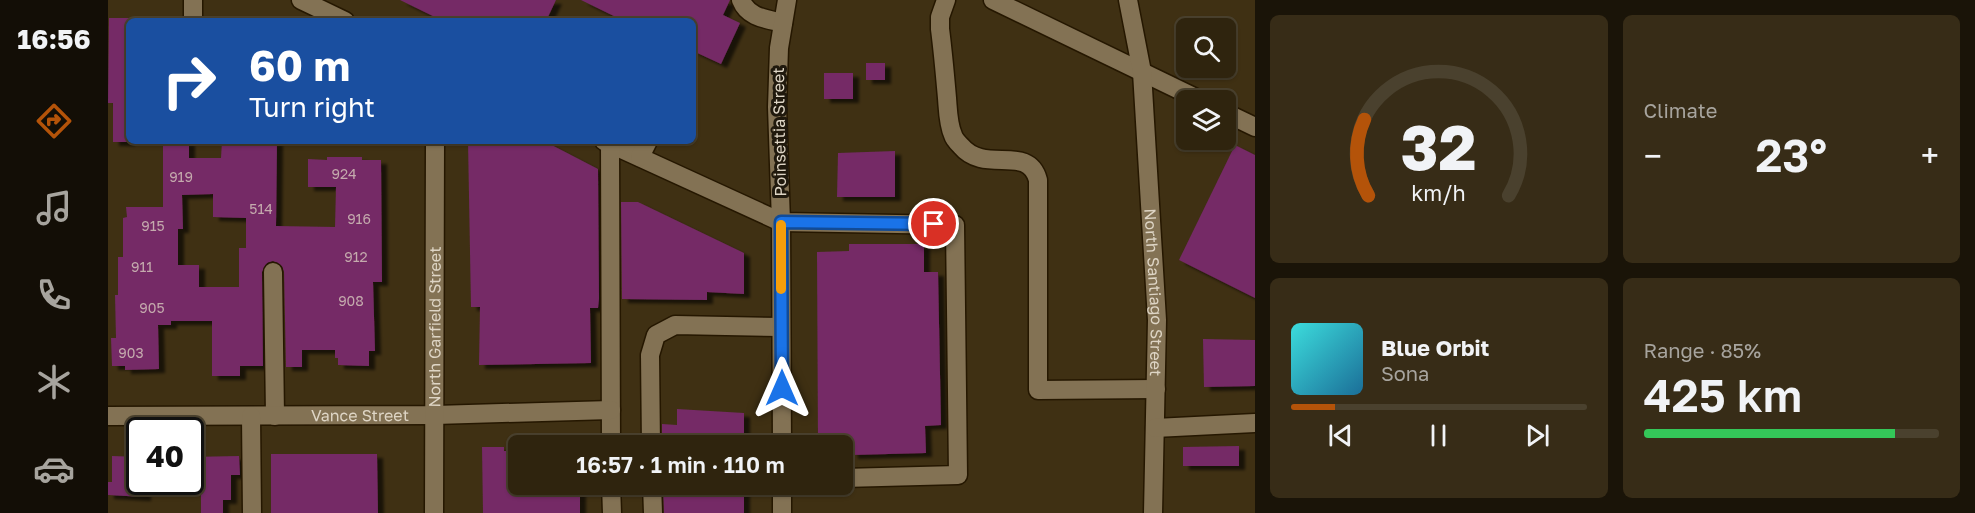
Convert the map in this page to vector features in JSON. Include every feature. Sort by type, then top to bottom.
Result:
[{"type":"street","points":[[193,0],[193,18]]},
{"type":"street","points":[[301,0],[339,18]]},
{"type":"street","points":[[741,0],[752,14],[783,23]]},
{"type":"street","name":"Poinsettia Street","points":[[782,435],[781,222],[777,107],[779,48],[787,0]]},
{"type":"street","points":[[946,0],[940,17],[940,29],[949,119],[953,136],[968,154],[982,160],[1016,160],[1027,163],[1035,169],[1039,189],[1038,390],[1156,389]]},
{"type":"street","points":[[993,0],[1179,90]]},
{"type":"street","name":"North Santiago Street","points":[[1128,0],[1142,72],[1157,320],[1153,513]]},
{"type":"street","points":[[1236,118],[1255,127]]},
{"type":"street","name":"North Garfield Street","points":[[434,513],[435,144]]},
{"type":"street","points":[[607,144],[611,435]]},
{"type":"street","points":[[618,144],[644,149],[781,222],[955,225],[958,475],[853,478]]},
{"type":"street","points":[[273,272],[275,416]]},
{"type":"street","points":[[651,435],[650,355],[656,335],[675,325],[781,327]]},
{"type":"street","name":"Vance Street","points":[[108,416],[435,415],[611,410]]},
{"type":"street","points":[[251,417],[252,513]]},
{"type":"street","points":[[1155,428],[1255,423]]},
{"type":"street","points":[[611,495],[612,513]]},
{"type":"street","points":[[652,495],[652,513]]},
{"type":"street","points":[[782,495],[782,513]]},
{"type":"building","points":[[400,0],[556,0],[547,18],[437,18]]},
{"type":"building","points":[[581,0],[730,0],[723,15],[740,23],[721,64],[696,52],[696,18],[618,18]]},
{"type":"building","points":[[109,18],[126,18],[126,142],[113,142],[113,103],[108,103]]},
{"type":"building","points":[[866,63],[885,63],[885,80],[866,80]]},
{"type":"building","points":[[824,73],[853,73],[853,99],[824,99]]},
{"type":"building","points":[[163,144],[189,144],[189,158],[221,158],[222,144],[277,144],[276,226],[335,227],[336,187],[308,187],[308,159],[362,157],[362,160],[381,160],[382,282],[373,282],[375,351],[369,351],[369,366],[338,365],[335,350],[302,350],[302,367],[286,367],[284,272],[282,266],[273,261],[267,263],[262,272],[263,366],[240,366],[240,376],[212,376],[212,321],[171,321],[171,325],[158,325],[159,369],[125,370],[125,366],[112,366],[111,338],[116,338],[115,295],[118,295],[118,257],[123,257],[123,218],[127,217],[126,207],[163,207]],"holes":[[[213,194],[213,217],[246,218],[246,248],[239,248],[239,287],[199,287],[199,265],[178,265],[178,229],[183,229],[182,195]]]},
{"type":"building","points":[[468,144],[550,144],[598,169],[599,299],[598,308],[590,308],[591,363],[479,365],[480,307],[471,307]]},
{"type":"building","points":[[1236,146],[1255,155],[1255,298],[1179,260],[1233,150],[1236,150]]},
{"type":"building","points":[[895,151],[895,197],[837,197],[838,153]]},
{"type":"building","points":[[621,202],[638,202],[744,253],[744,294],[707,292],[707,300],[622,299]]},
{"type":"building","points":[[849,244],[924,244],[924,272],[938,272],[941,425],[925,426],[926,453],[853,455],[853,435],[818,435],[817,252],[849,251]]},
{"type":"building","points":[[1203,339],[1255,340],[1255,386],[1204,387]]},
{"type":"building","points":[[677,409],[744,413],[744,435],[662,435],[662,424],[677,425]]},
{"type":"building","points":[[1239,446],[1239,466],[1183,466],[1183,447]]},
{"type":"building","points":[[482,447],[504,447],[504,451],[508,451],[508,495],[580,495],[580,513],[483,513]]},
{"type":"building","points":[[271,454],[377,454],[378,513],[271,513]]},
{"type":"building","points":[[112,456],[126,456],[126,495],[145,495],[145,497],[108,495],[108,482],[112,482]]},
{"type":"building","points":[[239,456],[240,475],[231,475],[231,500],[223,500],[223,513],[201,513],[201,495],[204,495],[204,457]]},
{"type":"building","points":[[663,495],[744,495],[744,513],[664,513]]},
{"type":"slow traffic","points":[[781,225],[781,289]]},
{"type":"route","points":[[782,388],[781,222],[934,224]]}]
